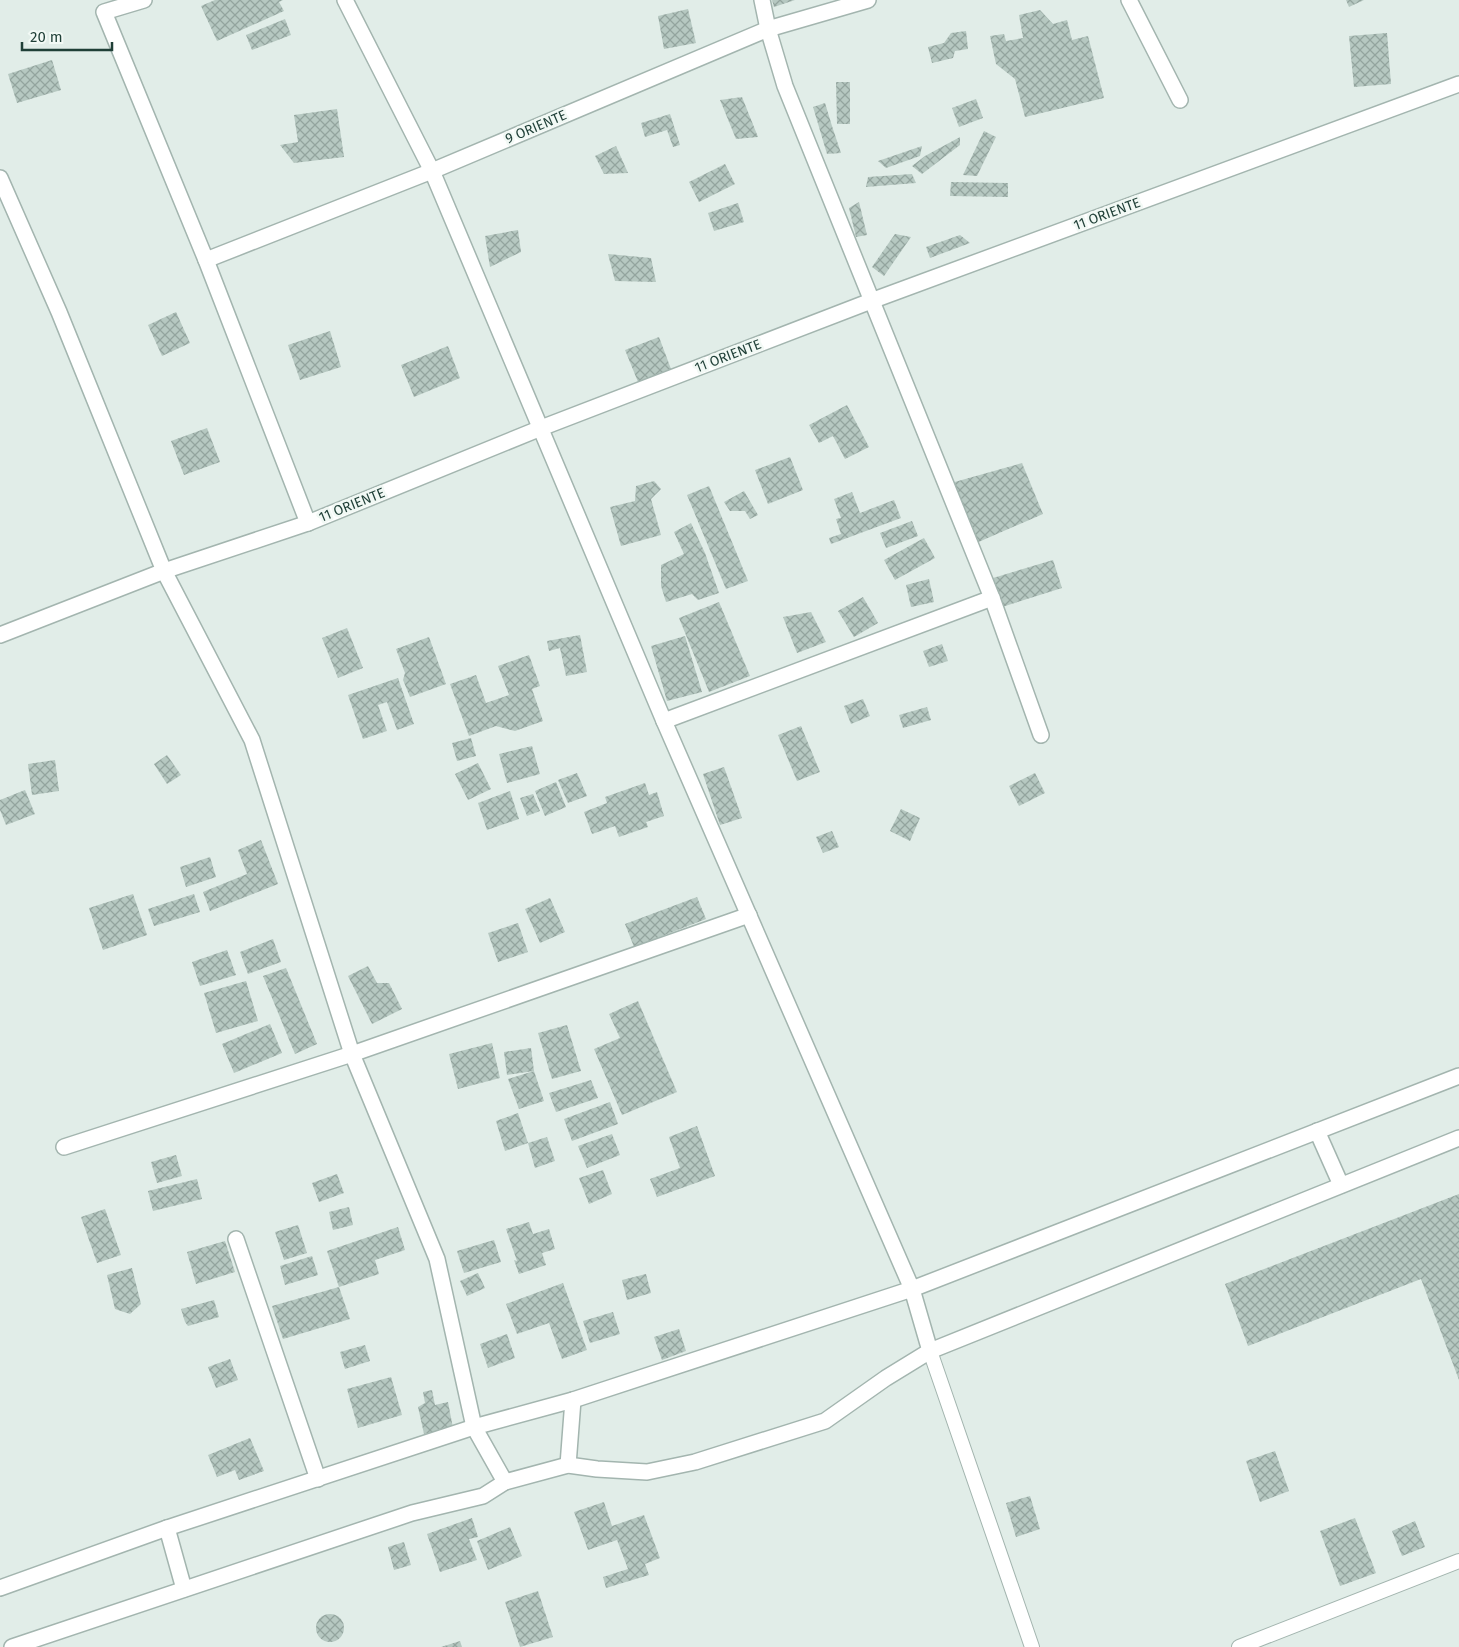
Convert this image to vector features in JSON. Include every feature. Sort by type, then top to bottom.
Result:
[{"type":"street","points":[[144,0],[104,12],[206,260],[308,523]]},
{"type":"street","points":[[345,0],[432,171],[664,721],[912,1289],[930,1351]]},
{"type":"street","points":[[762,0],[784,86],[992,598],[1041,735]]},
{"type":"street","name":"9 ORIENTE","points":[[206,260],[432,171],[768,29],[868,0]]},
{"type":"street","points":[[1129,0],[1180,100]]},
{"type":"street","name":"11 ORIENTE","points":[[0,635],[164,571],[308,523],[541,428],[871,301],[1459,84]]},
{"type":"street","points":[[0,178],[59,312],[164,571],[252,740],[352,1054],[437,1259],[474,1427],[506,1482]]},
{"type":"street","points":[[664,721],[992,598]]},
{"type":"street","points":[[64,1147],[352,1054],[749,915]]},
{"type":"street","points":[[0,1588],[167,1528],[474,1427],[573,1400],[912,1289],[1459,1076]]},
{"type":"street","points":[[1317,1131],[1341,1185]]},
{"type":"street","points":[[12,1647],[412,1513],[483,1496],[506,1482],[568,1465],[647,1472],[695,1462],[825,1421],[886,1378],[930,1351],[1459,1138]]},
{"type":"street","points":[[236,1239],[318,1479]]},
{"type":"street","points":[[568,1465],[573,1400]]},
{"type":"street","points":[[167,1528],[184,1589]]},
{"type":"lane","points":[[930,1351],[1032,1647]]},
{"type":"lane","points":[[1239,1647],[1459,1561]]},
{"type":"building","points":[[215,0],[283,0],[279,2],[284,11],[217,41],[201,6]]},
{"type":"building","points":[[772,0],[795,0],[774,7]]},
{"type":"building","points":[[1346,0],[1364,0],[1349,7]]},
{"type":"building","points":[[688,9],[696,43],[664,49],[658,16]]},
{"type":"building","points":[[1040,10],[1053,24],[1067,20],[1072,40],[1088,36],[1104,98],[1025,117],[1015,79],[996,64],[990,36],[1004,34],[1006,41],[1023,38],[1019,15]]},
{"type":"building","points":[[285,19],[291,35],[252,50],[246,35]]},
{"type":"building","points":[[966,31],[968,49],[955,51],[953,58],[932,63],[928,47],[944,43],[951,33]]},
{"type":"building","points":[[1387,33],[1391,84],[1354,87],[1349,36]]},
{"type":"building","points":[[52,60],[61,90],[17,103],[8,74]]},
{"type":"building","points":[[836,82],[850,82],[850,124],[837,124]]},
{"type":"building","points":[[742,97],[758,137],[736,139],[720,100]]},
{"type":"building","points":[[976,99],[983,118],[959,127],[952,108]]},
{"type":"building","points":[[825,103],[841,153],[827,154],[813,107]]},
{"type":"building","points":[[337,109],[344,157],[294,163],[280,145],[298,142],[294,115]]},
{"type":"building","points":[[670,114],[680,145],[673,147],[667,130],[645,137],[641,123]]},
{"type":"building","points":[[984,131],[996,137],[977,176],[963,175]]},
{"type":"building","points":[[960,137],[960,145],[922,174],[912,166],[925,156]]},
{"type":"building","points":[[616,146],[628,173],[604,174],[595,156]]},
{"type":"building","points":[[922,146],[920,156],[886,168],[878,161]]},
{"type":"building","points":[[725,164],[735,184],[699,202],[689,182]]},
{"type":"building","points":[[912,174],[916,183],[866,187],[868,177]]},
{"type":"building","points":[[951,182],[1008,183],[1008,197],[950,196]]},
{"type":"building","points":[[859,202],[867,235],[856,237],[849,208]]},
{"type":"building","points":[[738,203],[744,222],[714,231],[708,213]]},
{"type":"building","points":[[518,230],[521,252],[490,267],[485,236]]},
{"type":"building","points":[[895,234],[911,237],[884,276],[872,267]]},
{"type":"building","points":[[960,235],[970,243],[930,258],[926,247]]},
{"type":"building","points":[[608,254],[651,258],[656,282],[615,281]]},
{"type":"building","points":[[176,312],[190,343],[162,356],[148,325]]},
{"type":"building","points":[[330,331],[341,367],[300,380],[288,345]]},
{"type":"building","points":[[659,337],[671,369],[638,382],[625,350]]},
{"type":"building","points":[[448,346],[460,378],[414,397],[401,365]]},
{"type":"building","points":[[847,405],[869,447],[845,459],[833,436],[819,443],[809,425]]},
{"type":"building","points":[[207,428],[220,462],[184,475],[171,441]]},
{"type":"building","points":[[790,457],[803,490],[768,504],[755,470]]},
{"type":"building","points":[[1022,463],[1043,514],[974,544],[951,483]]},
{"type":"building","points":[[654,481],[661,489],[651,499],[661,535],[621,546],[610,507],[635,501],[636,486]]},
{"type":"building","points":[[709,486],[748,581],[726,589],[687,495]]},
{"type":"building","points":[[744,491],[758,515],[750,519],[745,511],[730,511],[724,502]]},
{"type":"building","points":[[852,492],[860,513],[894,500],[901,518],[831,544],[829,538],[841,534],[836,519],[841,518],[834,499]]},
{"type":"building","points":[[912,521],[918,536],[886,548],[880,533]]},
{"type":"building","points":[[691,523],[705,553],[719,593],[698,600],[692,594],[666,602],[661,586],[661,565],[684,554],[674,532]]},
{"type":"building","points":[[924,538],[935,558],[895,580],[884,560]]},
{"type":"building","points":[[1053,560],[1062,588],[1002,607],[993,578]]},
{"type":"building","points":[[929,579],[934,602],[911,607],[906,585]]},
{"type":"building","points":[[863,597],[878,623],[854,637],[838,611]]},
{"type":"building","points":[[719,602],[750,676],[709,692],[679,618]]},
{"type":"building","points":[[811,612],[826,642],[797,653],[783,617]]},
{"type":"building","points":[[347,628],[363,668],[338,678],[322,638]]},
{"type":"building","points":[[580,635],[587,672],[566,676],[560,648],[549,651],[547,641]]},
{"type":"building","points":[[685,636],[702,692],[667,701],[651,646]]},
{"type":"building","points":[[429,637],[446,684],[410,697],[403,680],[405,673],[396,649]]},
{"type":"building","points":[[942,644],[948,661],[929,667],[923,651]]},
{"type":"building","points":[[529,655],[540,686],[532,689],[543,721],[515,731],[496,726],[469,736],[450,684],[476,675],[486,703],[509,695],[498,666]]},
{"type":"building","points":[[398,678],[414,724],[397,730],[387,702],[378,705],[387,731],[363,739],[348,695]]},
{"type":"building","points":[[863,699],[870,716],[851,724],[844,706]]},
{"type":"building","points":[[927,707],[931,720],[903,728],[899,715]]},
{"type":"building","points":[[801,726],[820,772],[797,781],[778,735]]},
{"type":"building","points":[[471,738],[476,756],[457,761],[452,743]]},
{"type":"building","points":[[532,746],[540,774],[507,783],[499,754]]},
{"type":"building","points":[[167,755],[181,775],[167,784],[154,764]]},
{"type":"building","points":[[55,760],[59,791],[32,795],[28,764]]},
{"type":"building","points":[[478,763],[491,789],[468,800],[455,774]]},
{"type":"building","points":[[724,767],[742,818],[720,825],[703,774]]},
{"type":"building","points":[[577,773],[587,796],[568,803],[558,780]]},
{"type":"building","points":[[1035,773],[1045,793],[1019,806],[1009,786]]},
{"type":"building","points":[[556,782],[566,807],[545,816],[535,791]]},
{"type":"building","points":[[645,783],[649,795],[657,792],[664,816],[646,822],[648,827],[619,837],[615,826],[592,834],[584,812],[607,803],[605,797]]},
{"type":"building","points":[[25,790],[35,814],[6,825],[0,810],[0,800]]},
{"type":"building","points":[[510,791],[519,819],[487,830],[478,803]]},
{"type":"building","points":[[533,794],[540,811],[527,816],[520,798]]},
{"type":"building","points":[[901,809],[920,818],[910,841],[890,831]]},
{"type":"building","points":[[832,831],[839,847],[823,853],[816,837]]},
{"type":"building","points":[[261,840],[278,884],[210,911],[203,892],[247,874],[238,850]]},
{"type":"building","points":[[210,857],[216,877],[186,887],[180,867]]},
{"type":"building","points":[[133,894],[147,935],[103,950],[89,908]]},
{"type":"building","points":[[194,894],[200,912],[154,926],[148,909]]},
{"type":"building","points":[[697,897],[706,919],[634,947],[625,924]]},
{"type":"building","points":[[550,898],[565,932],[540,943],[525,909]]},
{"type":"building","points":[[518,923],[528,952],[498,962],[488,933]]},
{"type":"building","points":[[273,939],[281,962],[248,974],[240,952]]},
{"type":"building","points":[[227,950],[236,975],[200,986],[192,962]]},
{"type":"building","points":[[368,966],[377,983],[389,983],[402,1009],[372,1024],[348,976]]},
{"type":"building","points":[[286,968],[317,1044],[295,1054],[263,976]]},
{"type":"building","points":[[246,981],[258,1021],[216,1033],[204,993]]},
{"type":"building","points":[[638,1001],[677,1092],[622,1115],[594,1049],[620,1038],[609,1014]]},
{"type":"building","points":[[270,1024],[282,1053],[234,1073],[222,1044]]},
{"type":"building","points":[[567,1025],[581,1071],[552,1079],[538,1033]]},
{"type":"building","points":[[492,1043],[500,1078],[458,1089],[449,1054]]},
{"type":"building","points":[[531,1048],[534,1071],[507,1075],[504,1052]]},
{"type":"building","points":[[534,1071],[544,1101],[519,1109],[508,1079]]},
{"type":"building","points":[[591,1080],[598,1098],[556,1112],[549,1093]]},
{"type":"building","points":[[610,1102],[618,1124],[572,1141],[564,1119]]},
{"type":"building","points":[[518,1113],[528,1143],[505,1151],[496,1121]]},
{"type":"building","points":[[697,1126],[715,1176],[657,1197],[650,1179],[680,1168],[669,1137]]},
{"type":"building","points":[[612,1134],[620,1155],[587,1168],[578,1146]]},
{"type":"building","points":[[547,1137],[555,1161],[535,1168],[528,1143]]},
{"type":"building","points":[[176,1155],[182,1176],[157,1183],[151,1162]]},
{"type":"building","points":[[603,1170],[612,1194],[589,1204],[579,1178]]},
{"type":"building","points":[[337,1174],[344,1193],[319,1202],[312,1183]]},
{"type":"building","points":[[197,1179],[202,1199],[153,1211],[148,1191]]},
{"type":"building","points":[[1459,1194],[1459,1380],[1421,1279],[1248,1346],[1225,1284]]},
{"type":"building","points":[[349,1207],[353,1225],[333,1230],[329,1212]]},
{"type":"building","points":[[105,1209],[121,1255],[97,1263],[81,1217]]},
{"type":"building","points":[[529,1222],[533,1234],[549,1229],[555,1249],[542,1253],[546,1265],[519,1274],[514,1260],[517,1261],[506,1229]]},
{"type":"building","points":[[298,1225],[307,1253],[284,1260],[275,1232]]},
{"type":"building","points":[[398,1227],[405,1250],[375,1260],[379,1274],[339,1287],[327,1251]]},
{"type":"building","points":[[494,1240],[501,1262],[464,1273],[457,1251]]},
{"type":"building","points":[[225,1241],[235,1272],[196,1284],[187,1252]]},
{"type":"building","points":[[312,1256],[318,1275],[285,1285],[280,1266]]},
{"type":"building","points":[[132,1268],[141,1304],[130,1314],[115,1309],[107,1275]]},
{"type":"building","points":[[478,1273],[485,1288],[467,1296],[460,1281]]},
{"type":"building","points":[[646,1274],[651,1293],[627,1300],[622,1280]]},
{"type":"building","points":[[563,1283],[587,1350],[562,1359],[549,1323],[517,1334],[506,1304]]},
{"type":"building","points":[[339,1287],[350,1319],[283,1339],[272,1306]]},
{"type":"building","points":[[214,1300],[219,1317],[188,1326],[181,1309]]},
{"type":"building","points":[[613,1312],[620,1334],[590,1343],[583,1321]]},
{"type":"building","points":[[679,1329],[686,1351],[662,1360],[654,1337]]},
{"type":"building","points":[[507,1334],[515,1358],[488,1368],[480,1344]]},
{"type":"building","points":[[365,1345],[370,1361],[345,1369],[340,1352]]},
{"type":"building","points":[[230,1359],[238,1380],[216,1388],[208,1367]]},
{"type":"building","points":[[391,1377],[402,1415],[358,1428],[347,1389]]},
{"type":"building","points":[[432,1390],[435,1405],[448,1402],[453,1428],[424,1434],[418,1407],[425,1403],[423,1392]]},
{"type":"building","points":[[250,1438],[264,1471],[239,1480],[235,1470],[217,1477],[208,1455]]},
{"type":"building","points":[[1275,1451],[1289,1491],[1260,1502],[1246,1461]]},
{"type":"building","points":[[1030,1496],[1040,1529],[1016,1537],[1006,1503]]},
{"type":"building","points":[[604,1502],[612,1526],[644,1515],[660,1558],[645,1564],[649,1575],[606,1588],[603,1577],[628,1569],[617,1540],[588,1550],[574,1512]]},
{"type":"building","points":[[472,1518],[478,1537],[469,1539],[477,1560],[440,1572],[427,1534]]},
{"type":"building","points":[[1355,1518],[1376,1573],[1340,1586],[1320,1531]]},
{"type":"building","points":[[1415,1521],[1425,1547],[1402,1556],[1392,1531]]},
{"type":"building","points":[[510,1527],[522,1556],[488,1570],[477,1541]]},
{"type":"building","points":[[404,1542],[411,1565],[394,1570],[388,1547]]},
{"type":"building","points":[[538,1591],[553,1637],[520,1647],[505,1602]]},
{"type":"building","points":[[330,1614],[340,1618],[344,1628],[340,1638],[330,1642],[320,1638],[316,1628],[320,1618]]},
{"type":"building","points":[[460,1641],[462,1647],[441,1647]]}]
